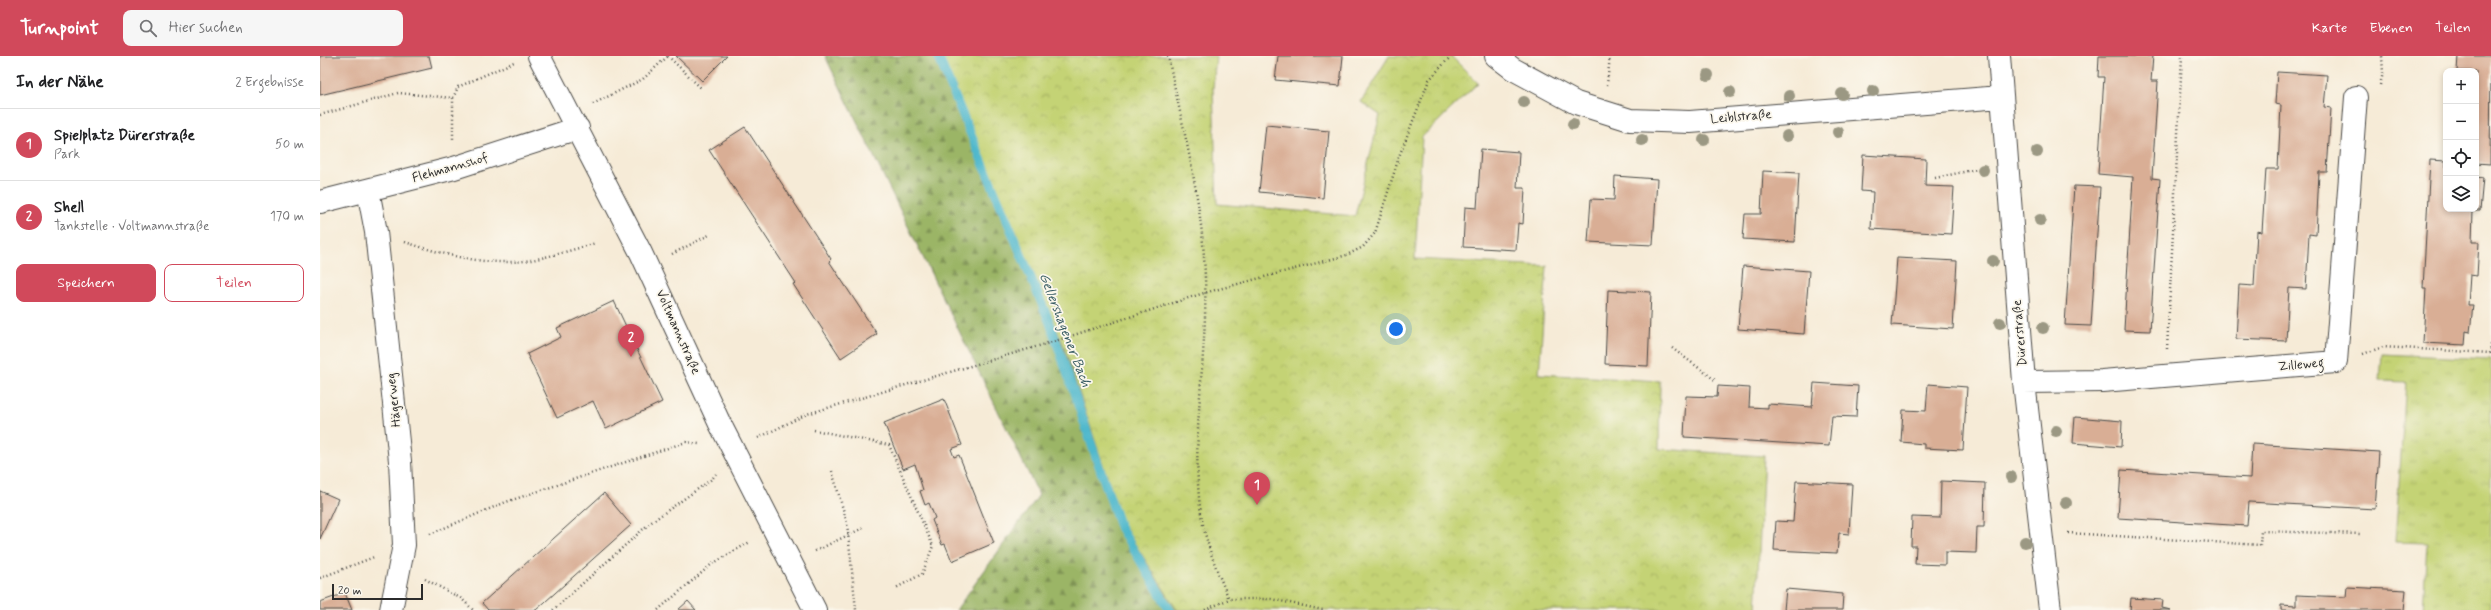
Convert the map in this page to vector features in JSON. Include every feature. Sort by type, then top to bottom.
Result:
[{"type":"street","name":"Leiblstraße","points":[[1496,56],[1512,69],[1576,103],[1630,120],[1690,122],[2001,97]]},
{"type":"street","name":"Dürerstraße","points":[[1999,56],[2006,164],[2024,382],[2050,610]]},
{"type":"street","name":"Voltmannstraße","points":[[530,58],[574,122],[648,266],[733,449],[815,610]]},
{"type":"street","name":"Zilleweg","points":[[2024,382],[2102,381],[2336,362],[2356,97]]},
{"type":"street","name":"Flehmannshof","points":[[320,202],[454,168],[574,122]]},
{"type":"street","name":"Hägerweg","points":[[368,190],[376,232],[400,461],[402,555],[391,610]]},
{"type":"path","points":[[574,122],[643,79],[668,56],[701,88]]},
{"type":"path","points":[[1168,56],[1202,220],[1204,293],[1197,463],[1200,508],[1212,559],[1229,599]]},
{"type":"path","points":[[553,610],[650,523],[712,478],[733,449],[807,414],[1048,343],[1204,293],[1347,255],[1363,247],[1375,233],[1400,154],[1429,80],[1452,56]]},
{"type":"path","points":[[2165,376],[2182,56]]},
{"type":"path","points":[[454,168],[453,98],[458,87],[530,58]]},
{"type":"path","points":[[320,115],[398,93],[453,98]]},
{"type":"path","points":[[1935,178],[2006,164]]},
{"type":"path","points":[[376,232],[448,254],[495,262],[531,260],[596,243]]},
{"type":"path","points":[[648,266],[711,234]]},
{"type":"path","points":[[2336,362],[2383,347],[2490,353],[2491,344]]},
{"type":"path","points":[[1672,348],[1715,380]]},
{"type":"path","points":[[814,430],[889,445],[933,546],[922,574],[896,588]]},
{"type":"path","points":[[320,578],[402,555],[506,502],[686,442],[733,449]]},
{"type":"path","points":[[832,471],[843,505],[849,534],[856,610]]},
{"type":"path","points":[[658,610],[712,564],[773,528]]},
{"type":"path","points":[[791,564],[863,528]]},
{"type":"path","points":[[2042,531],[2260,545],[2261,531],[2361,534]]},
{"type":"path","points":[[402,555],[462,599],[473,610]]},
{"type":"path","points":[[1205,610],[1229,599],[1271,599],[1323,610]]},
{"type":"green space","points":[[825,56],[941,56],[1063,344],[1123,525],[1177,610],[956,610],[1039,495]]},
{"type":"green space","points":[[941,56],[1216,56],[1213,88],[1217,204],[1355,216],[1380,115],[1361,102],[1389,56],[1451,56],[1478,83],[1422,137],[1415,259],[1547,266],[1539,374],[1660,381],[1659,449],[1764,456],[1756,610],[1177,610],[1123,525],[1063,344]]},
{"type":"green space","points":[[2382,354],[2491,359],[2491,610],[2423,610],[2427,543],[2395,542],[2406,382],[2380,381]]},
{"type":"building","points":[[320,56],[429,56],[432,68],[320,95]]},
{"type":"building","points":[[676,56],[727,56],[702,81]]},
{"type":"building","points":[[1278,56],[1343,56],[1340,86],[1275,80]]},
{"type":"building","points":[[2099,56],[2153,56],[2151,81],[2158,81],[2152,178],[2160,179],[2150,331],[2124,330],[2133,177],[2098,174],[2104,77],[2098,77]]},
{"type":"building","points":[[2458,56],[2491,56],[2490,164],[2479,163],[2479,68],[2457,68]]},
{"type":"building","points":[[2277,72],[2327,75],[2324,107],[2331,108],[2327,172],[2319,172],[2316,235],[2309,234],[2306,289],[2289,288],[2286,341],[2236,339],[2239,285],[2254,286],[2257,231],[2262,232],[2266,169],[2278,169],[2281,105],[2275,104]]},
{"type":"building","points":[[1266,125],[1329,131],[1323,198],[1259,192]]},
{"type":"building","points":[[745,127],[831,259],[829,261],[877,334],[841,358],[793,284],[796,283],[709,150]]},
{"type":"building","points":[[1481,149],[1519,152],[1517,188],[1525,188],[1523,224],[1518,223],[1516,250],[1463,247],[1465,207],[1477,208]]},
{"type":"building","points":[[1863,155],[1926,159],[1925,186],[1954,187],[1951,234],[1871,229],[1873,192],[1861,191]]},
{"type":"building","points":[[2430,160],[2443,161],[2443,212],[2473,212],[2472,242],[2479,242],[2477,276],[2470,275],[2468,305],[2473,305],[2470,332],[2466,331],[2465,345],[2423,343],[2426,288],[2423,288]]},
{"type":"building","points":[[1763,171],[1799,173],[1795,242],[1743,239],[1745,214],[1761,214]]},
{"type":"building","points":[[1615,176],[1657,179],[1653,245],[1588,242],[1591,199],[1614,200]]},
{"type":"building","points":[[2479,177],[2483,178],[2479,211]]},
{"type":"building","points":[[2074,186],[2100,187],[2091,326],[2065,325]]},
{"type":"building","points":[[1897,258],[1957,261],[1953,329],[1892,325]]},
{"type":"building","points":[[1743,266],[1809,271],[1804,334],[1738,329]]},
{"type":"building","points":[[1608,290],[1651,292],[1648,366],[1605,364]]},
{"type":"building","points":[[614,301],[662,402],[606,429],[593,401],[557,418],[527,354],[561,337],[557,328]]},
{"type":"building","points":[[1814,383],[1858,386],[1856,417],[1832,416],[1829,446],[1684,437],[1686,396],[1717,397],[1718,386],[1750,388],[1749,407],[1768,408],[1768,404],[1812,407]]},
{"type":"building","points":[[1928,384],[1967,387],[1963,450],[1924,448],[1924,444],[1901,442],[1903,410],[1926,411]]},
{"type":"building","points":[[944,399],[962,445],[951,449],[954,457],[959,455],[994,543],[952,561],[945,544],[942,545],[932,520],[935,518],[929,503],[925,505],[920,491],[923,490],[915,464],[903,469],[884,423]]},
{"type":"building","points":[[2075,417],[2122,421],[2121,447],[2073,443]]},
{"type":"building","points":[[2252,444],[2379,452],[2375,509],[2249,502],[2247,526],[2118,518],[2121,470],[2250,478]]},
{"type":"building","points":[[1796,481],[1852,484],[1849,534],[1839,533],[1837,553],[1774,550],[1776,521],[1793,522]]},
{"type":"building","points":[[1941,481],[1985,483],[1984,527],[1977,527],[1976,553],[1945,552],[1945,565],[1915,564],[1916,546],[1911,546],[1912,517],[1940,518]]},
{"type":"building","points":[[320,491],[338,499],[320,539]]},
{"type":"building","points":[[604,493],[631,525],[536,610],[488,610],[482,603]]},
{"type":"building","points":[[2347,587],[2406,590],[2404,610],[2281,610],[2281,605],[2296,606],[2296,595],[2346,597]]},
{"type":"building","points":[[1786,589],[1843,594],[1842,610],[1784,610]]},
{"type":"building","points":[[345,593],[352,610],[320,610],[320,602]]},
{"type":"building","points":[[2131,598],[2163,600],[2162,608],[2171,610],[2130,610]]},
{"type":"building","points":[[688,601],[696,610],[678,610]]},
{"type":"waterway","name":"Gellershagener Bach","points":[[938,56],[1050,323],[1120,527],[1170,610]]},
{"type":"place","name":"Shell","points":[[631,357]]},
{"type":"place","name":"Spielplatz Dürerstraße","points":[[1257,505]]}]
